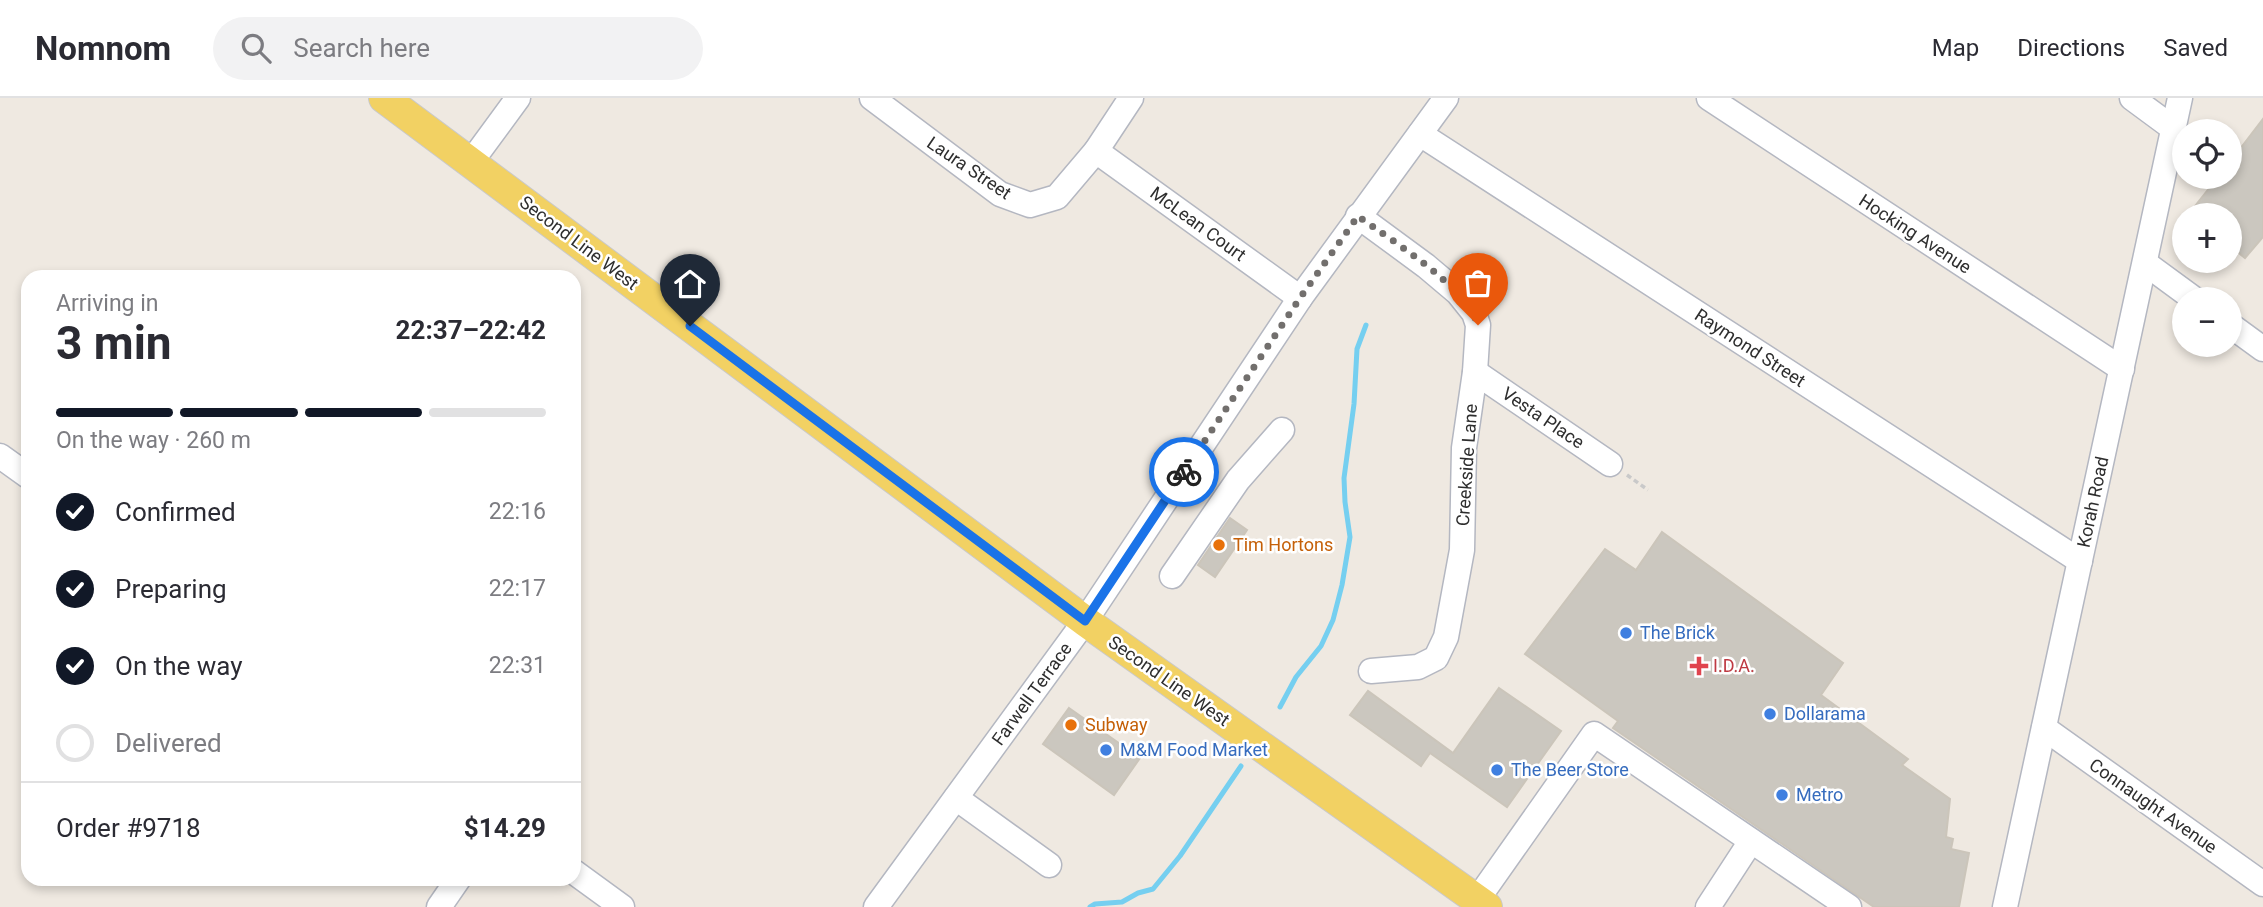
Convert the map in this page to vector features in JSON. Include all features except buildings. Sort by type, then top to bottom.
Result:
[{"type":"main road","name":"Second Line West","points":[[384,98],[1085,621],[1482,904]]},
{"type":"street","points":[[471,162],[518,98]]},
{"type":"street","name":"Laura Street","points":[[872,98],[1000,194],[1030,205],[1057,197],[1096,150],[1131,98]]},
{"type":"street","name":"Farwell Terrace","points":[[876,907],[1085,621],[1300,298],[1446,98]]},
{"type":"street","name":"Hocking Avenue","points":[[1709,98],[2122,369]]},
{"type":"street","points":[[2132,98],[2172,128]]},
{"type":"street","name":"Korah Road","points":[[2176,119],[2180,98]]},
{"type":"street","name":"Raymond Street","points":[[1420,134],[2080,561]]},
{"type":"street","name":"Korah Road","points":[[2005,907],[2172,138]]},
{"type":"street","name":"McLean Court","points":[[1096,150],[1300,298]]},
{"type":"street","name":"Creekside Lane","points":[[1358,216],[1458,293],[1474,313],[1478,325],[1475,372],[1464,448],[1462,550],[1446,637],[1436,658],[1418,667],[1371,671]]},
{"type":"street","points":[[2145,263],[2178,287]]},
{"type":"street","points":[[2242,334],[2263,349]]},
{"type":"street","name":"Vesta Place","points":[[1475,372],[1610,464]]},
{"type":"street","points":[[1172,576],[1238,480],[1282,430]]},
{"type":"street","points":[[0,456],[21,471]]},
{"type":"street","name":"Connaught Avenue","points":[[2044,728],[2263,884]]},
{"type":"street","points":[[1482,904],[1594,734],[1849,907]]},
{"type":"street","points":[[956,798],[1049,865]]},
{"type":"street","points":[[1708,907],[1751,841]]},
{"type":"street","points":[[581,877],[622,907]]},
{"type":"street","points":[[439,907],[453,886]]},
{"type":"path","points":[[1610,464],[1648,490]]},
{"type":"waterway","points":[[1280,707],[1296,677],[1321,646],[1333,620],[1342,585],[1350,537],[1344,478],[1354,404],[1357,349],[1366,325]]},
{"type":"waterway","points":[[1090,907],[1095,904],[1122,902],[1138,893],[1153,889],[1180,856],[1241,766]]},
{"type":"way so far","points":[[1184,472],[1358,216],[1458,293],[1474,313],[1478,325]]},
{"type":"place","name":"Tim Hortons","points":[[1219,545]]},
{"type":"place","name":"The Brick","points":[[1626,633]]},
{"type":"place","name":"I.D.A.","points":[[1699,666]]},
{"type":"place","name":"Dollarama","points":[[1770,714]]},
{"type":"place","name":"Subway","points":[[1071,725]]},
{"type":"place","name":"M&M Food Market","points":[[1106,750]]},
{"type":"place","name":"The Beer Store","points":[[1497,770]]},
{"type":"place","name":"Metro","points":[[1782,795]]},
{"type":"route","points":[[690,326],[1085,621],[1184,472]]}]
